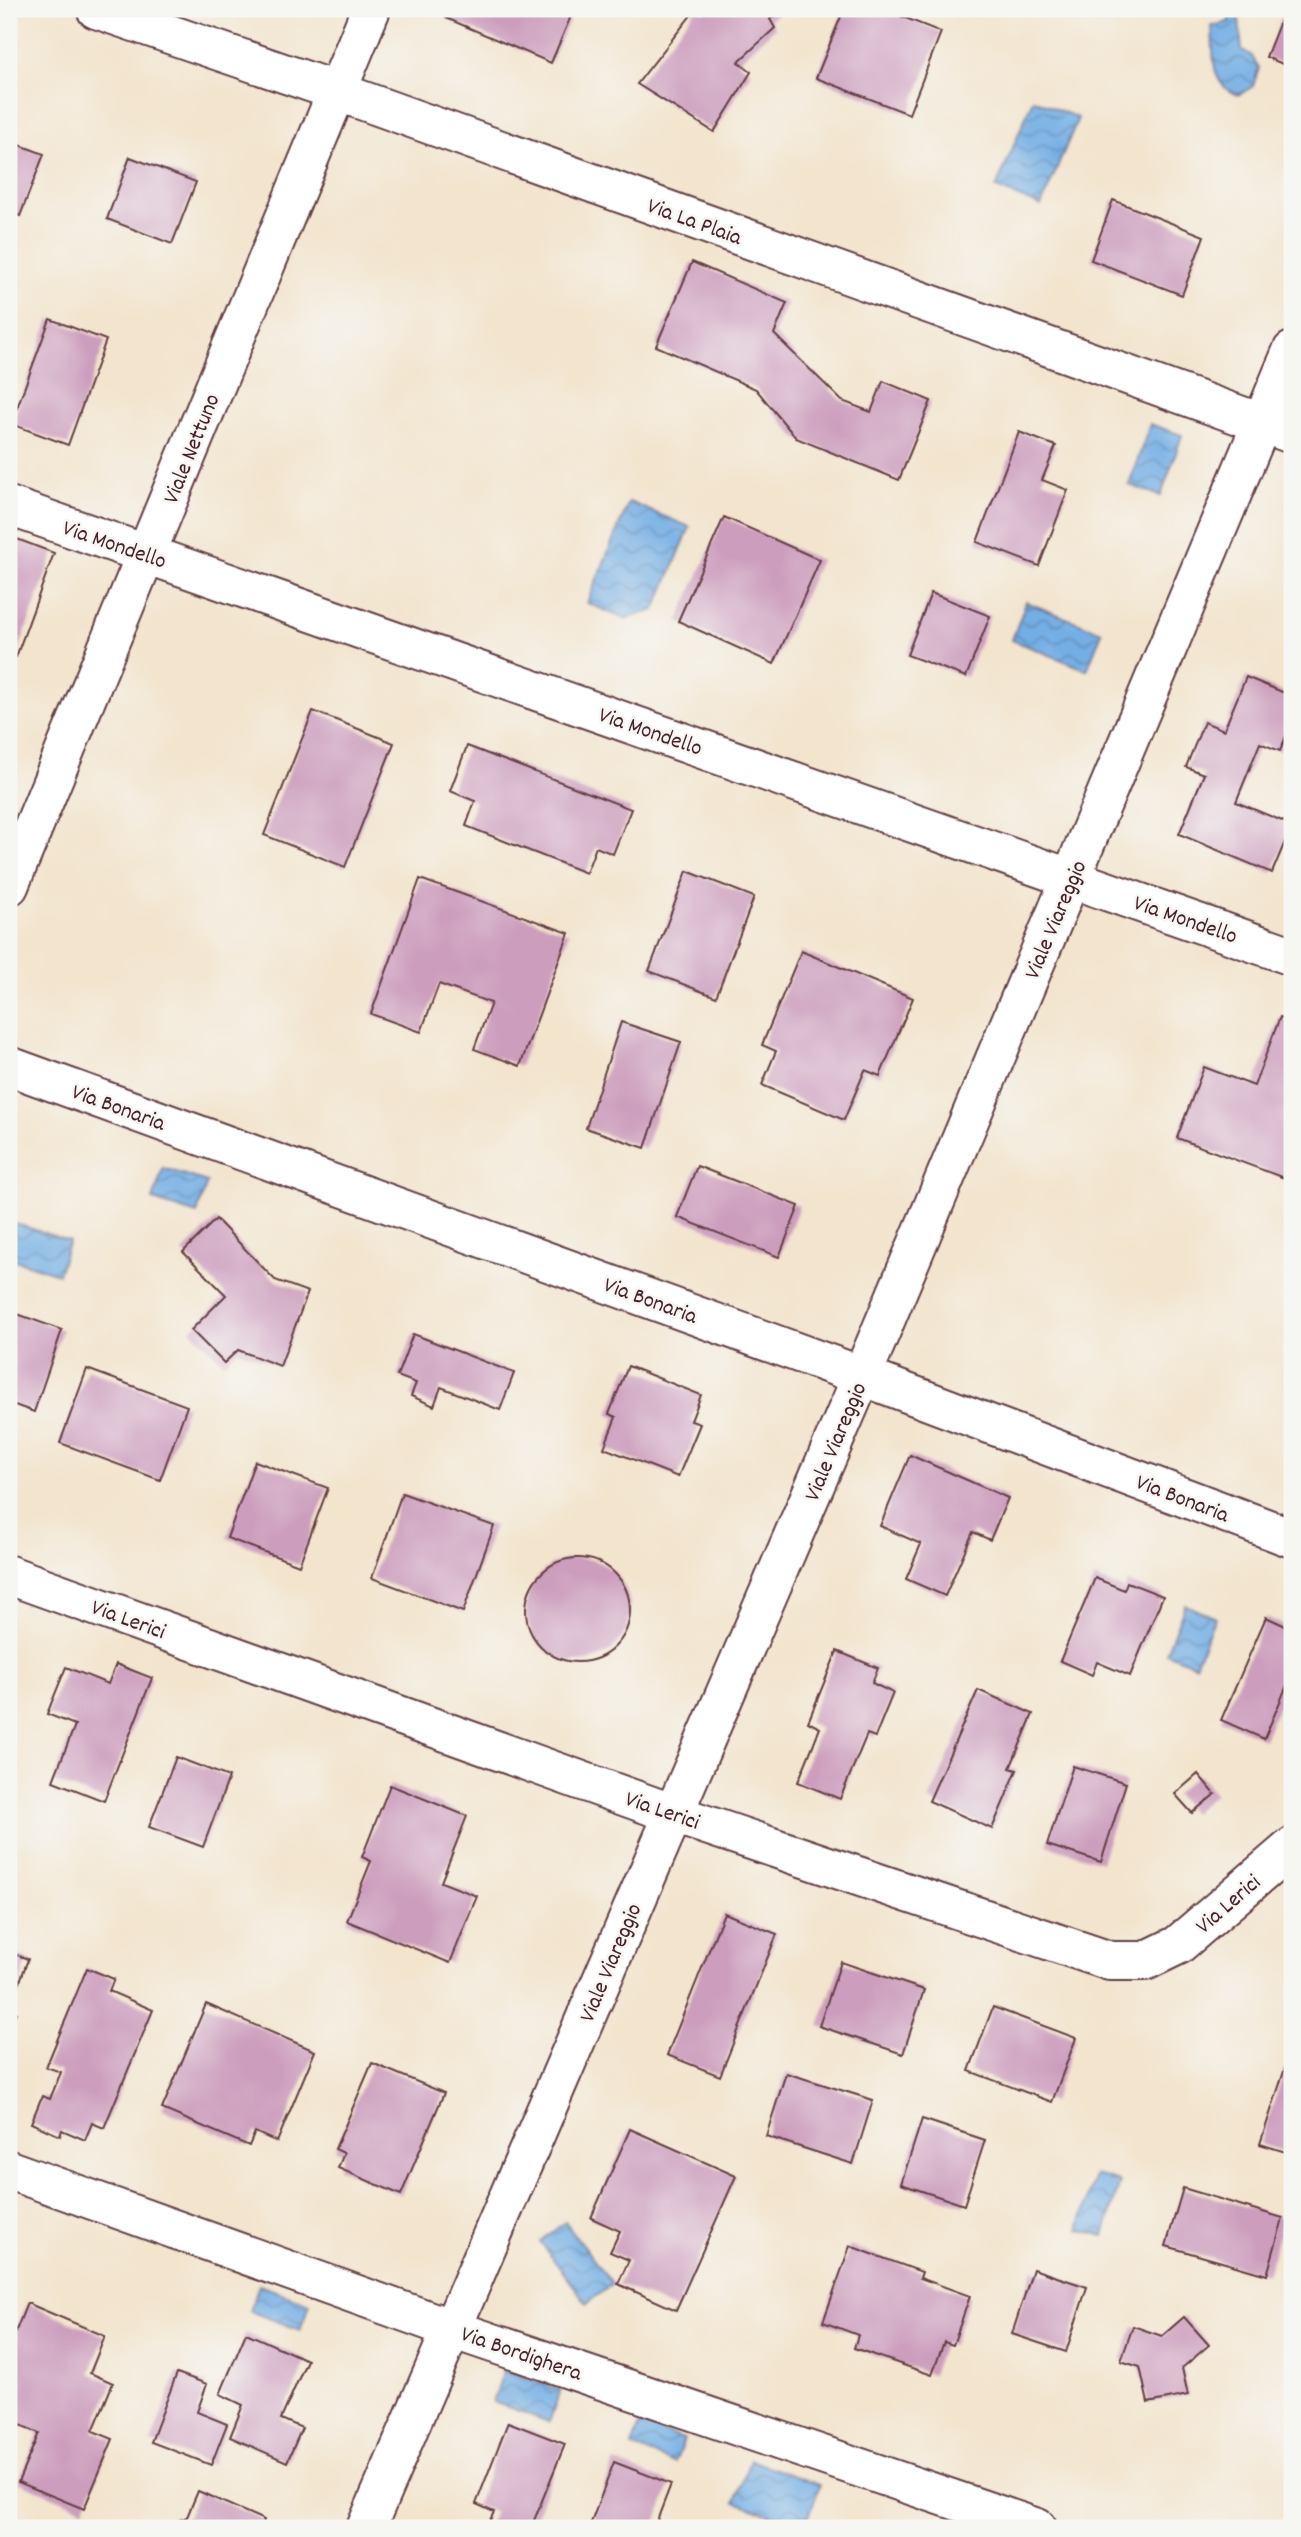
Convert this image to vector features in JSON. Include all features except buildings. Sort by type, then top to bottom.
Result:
[{"type":"street","name":"Via La Plaia","points":[[96,9],[336,91],[1276,428]]},
{"type":"street","name":"Viale Nettuno","points":[[9,886],[371,9]]},
{"type":"street","name":"Viale Viareggio","points":[[366,2528],[862,1376],[1072,878],[1276,428],[1292,351]]},
{"type":"street","name":"Via Mondello","points":[[9,506],[1292,956]]},
{"type":"street","name":"Via Bonaria","points":[[9,1066],[862,1376],[1292,1538]]},
{"type":"street","name":"Via Lerici","points":[[9,1575],[674,1814],[1100,1959],[1130,1963],[1154,1958],[1178,1945],[1292,1847]]},
{"type":"street","name":"Via Bordighera","points":[[9,2171],[451,2328],[1037,2528]]},
{"type":"water","points":[[1224,9],[1238,9],[1242,50],[1251,55],[1259,68],[1253,86],[1239,95],[1222,84],[1217,76],[1213,57],[1212,26],[1229,22],[1229,11]]},
{"type":"water","points":[[1033,99],[1078,118],[1041,206],[996,188]]},
{"type":"water","points":[[1150,424],[1182,435],[1161,496],[1129,485]]},
{"type":"water","points":[[629,502],[690,527],[655,610],[625,619],[587,603]]},
{"type":"water","points":[[1026,602],[1102,632],[1087,670],[1012,640]]},
{"type":"water","points":[[163,1168],[207,1182],[197,1214],[153,1200]]},
{"type":"water","points":[[11,1222],[69,1241],[58,1274],[9,1258]]},
{"type":"water","points":[[1185,1605],[1215,1617],[1195,1665],[1166,1653]]},
{"type":"water","points":[[1095,2175],[1120,2182],[1104,2236],[1079,2229]]},
{"type":"water","points":[[565,2222],[612,2284],[587,2303],[540,2242]]},
{"type":"water","points":[[259,2285],[310,2303],[300,2330],[249,2311]]},
{"type":"water","points":[[504,2370],[561,2390],[549,2422],[493,2402]]},
{"type":"water","points":[[640,2423],[684,2439],[675,2463],[632,2447]]},
{"type":"water","points":[[750,2460],[820,2485],[805,2527],[735,2502]]}]
